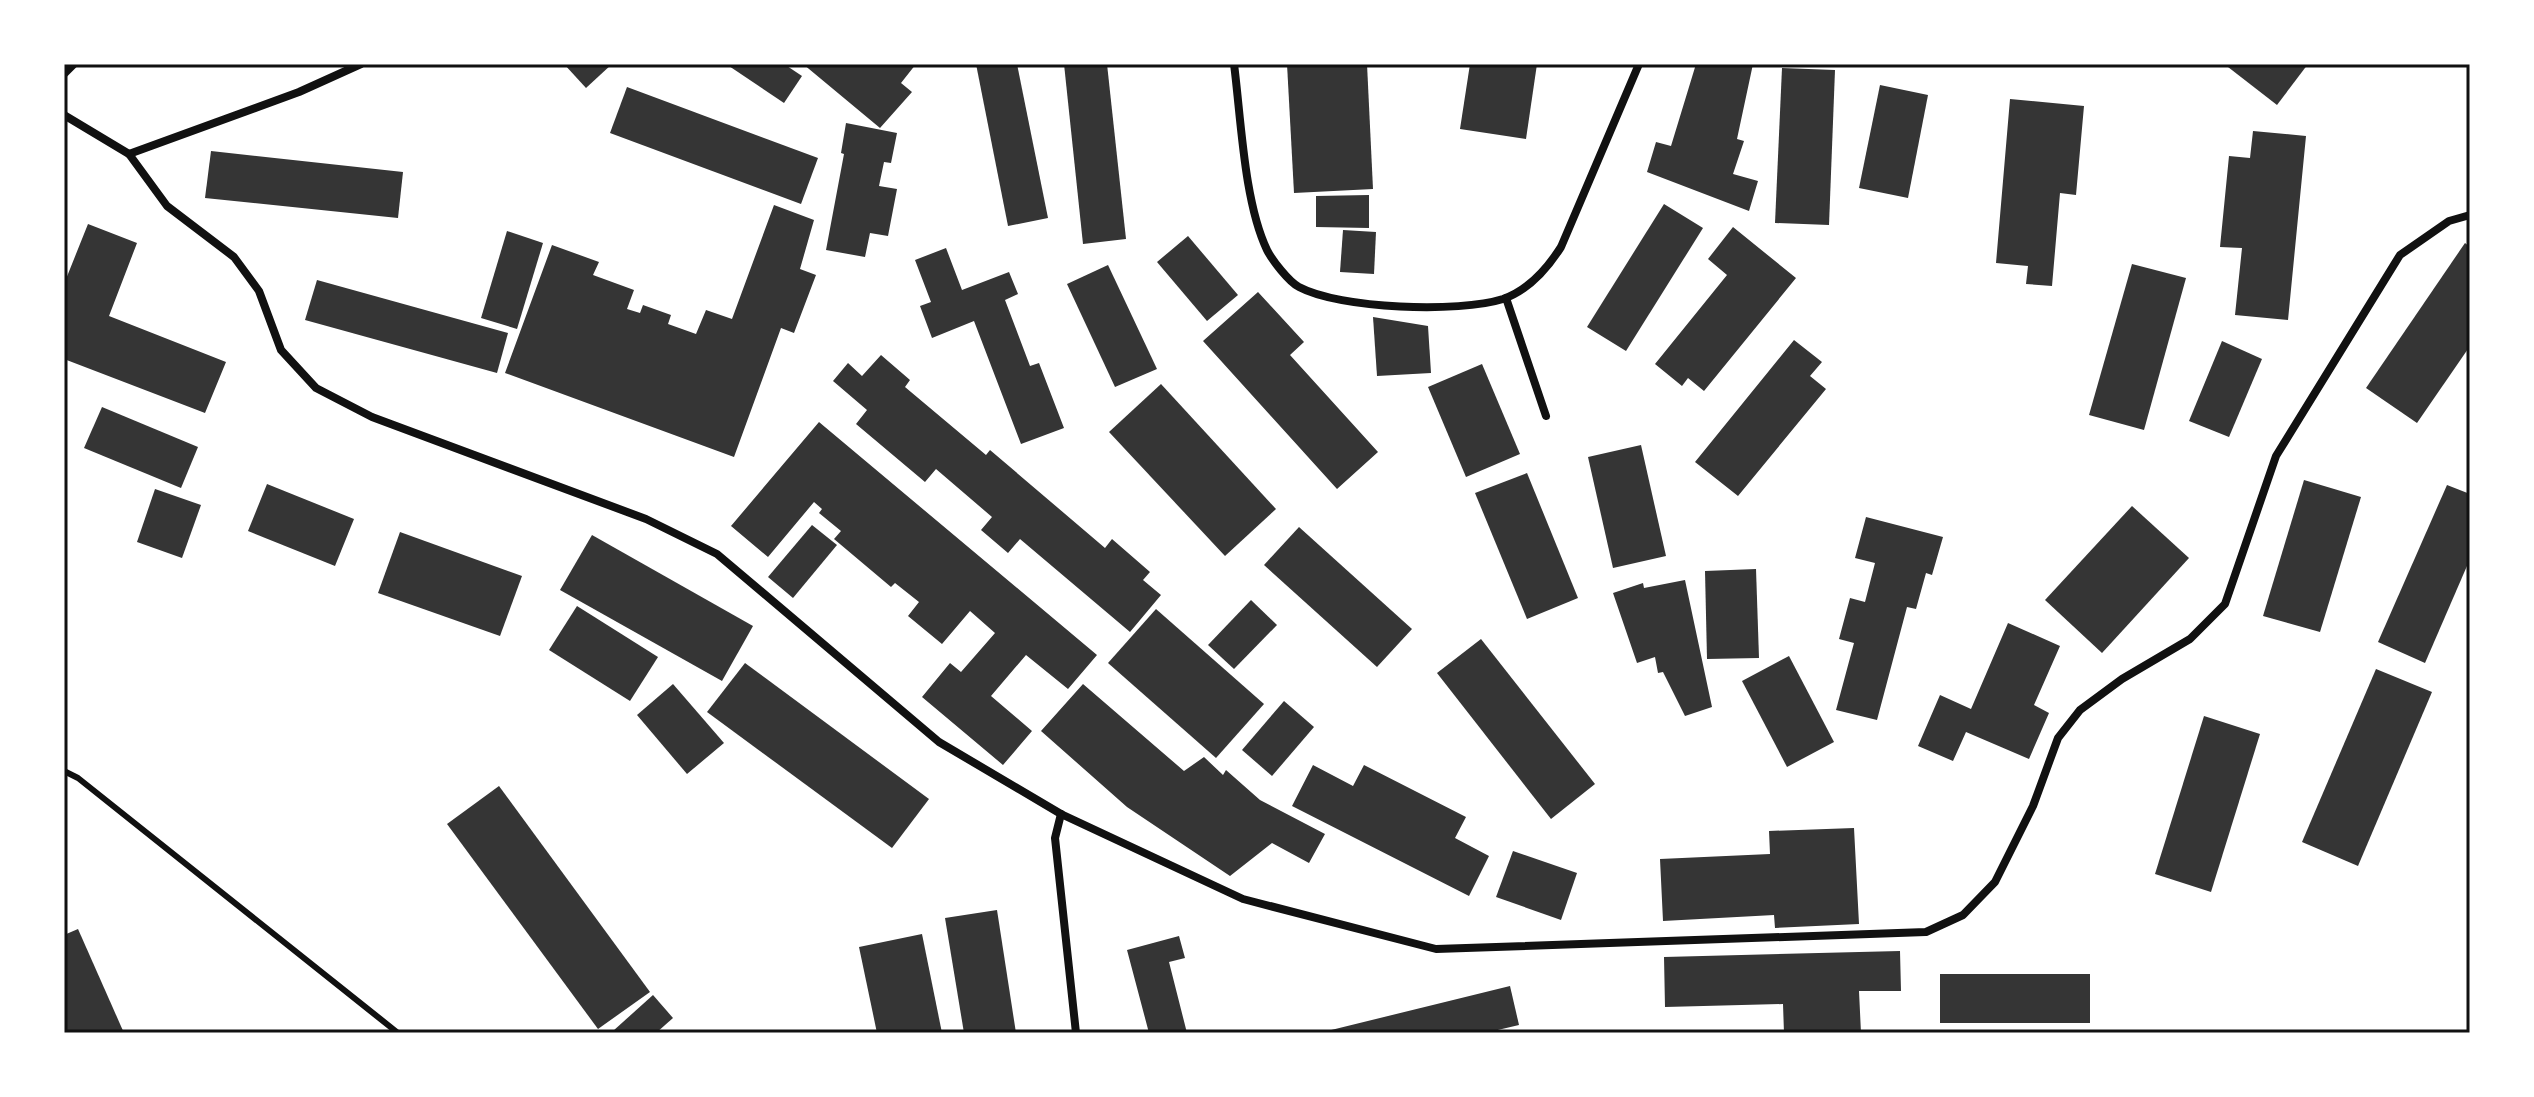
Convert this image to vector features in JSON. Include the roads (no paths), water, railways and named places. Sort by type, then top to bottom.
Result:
[{"type":"street","points":[[64,74],[74,64]]},
{"type":"street","points":[[129,154],[299,92],[361,64]]},
{"type":"street","points":[[1234,64],[1250,190],[1267,251],[1298,286],[1367,304],[1460,308],[1506,298],[1544,274],[1561,247],[1639,64]]},
{"type":"street","points":[[64,115],[129,154],[167,206],[234,257],[259,291],[281,350],[316,388],[372,417],[646,519],[717,554],[939,742],[1061,814],[1243,899],[1436,949],[1926,932],[1963,915],[1995,882],[2033,806],[2058,738],[2080,710],[2122,679],[2190,639],[2225,604],[2276,456],[2400,255],[2449,221],[2470,215]]},
{"type":"street","points":[[1506,298],[1546,416]]},
{"type":"street","points":[[1061,814],[1055,838],[1076,1033]]},
{"type":"lane","points":[[64,771],[78,778],[398,1033]]}]
